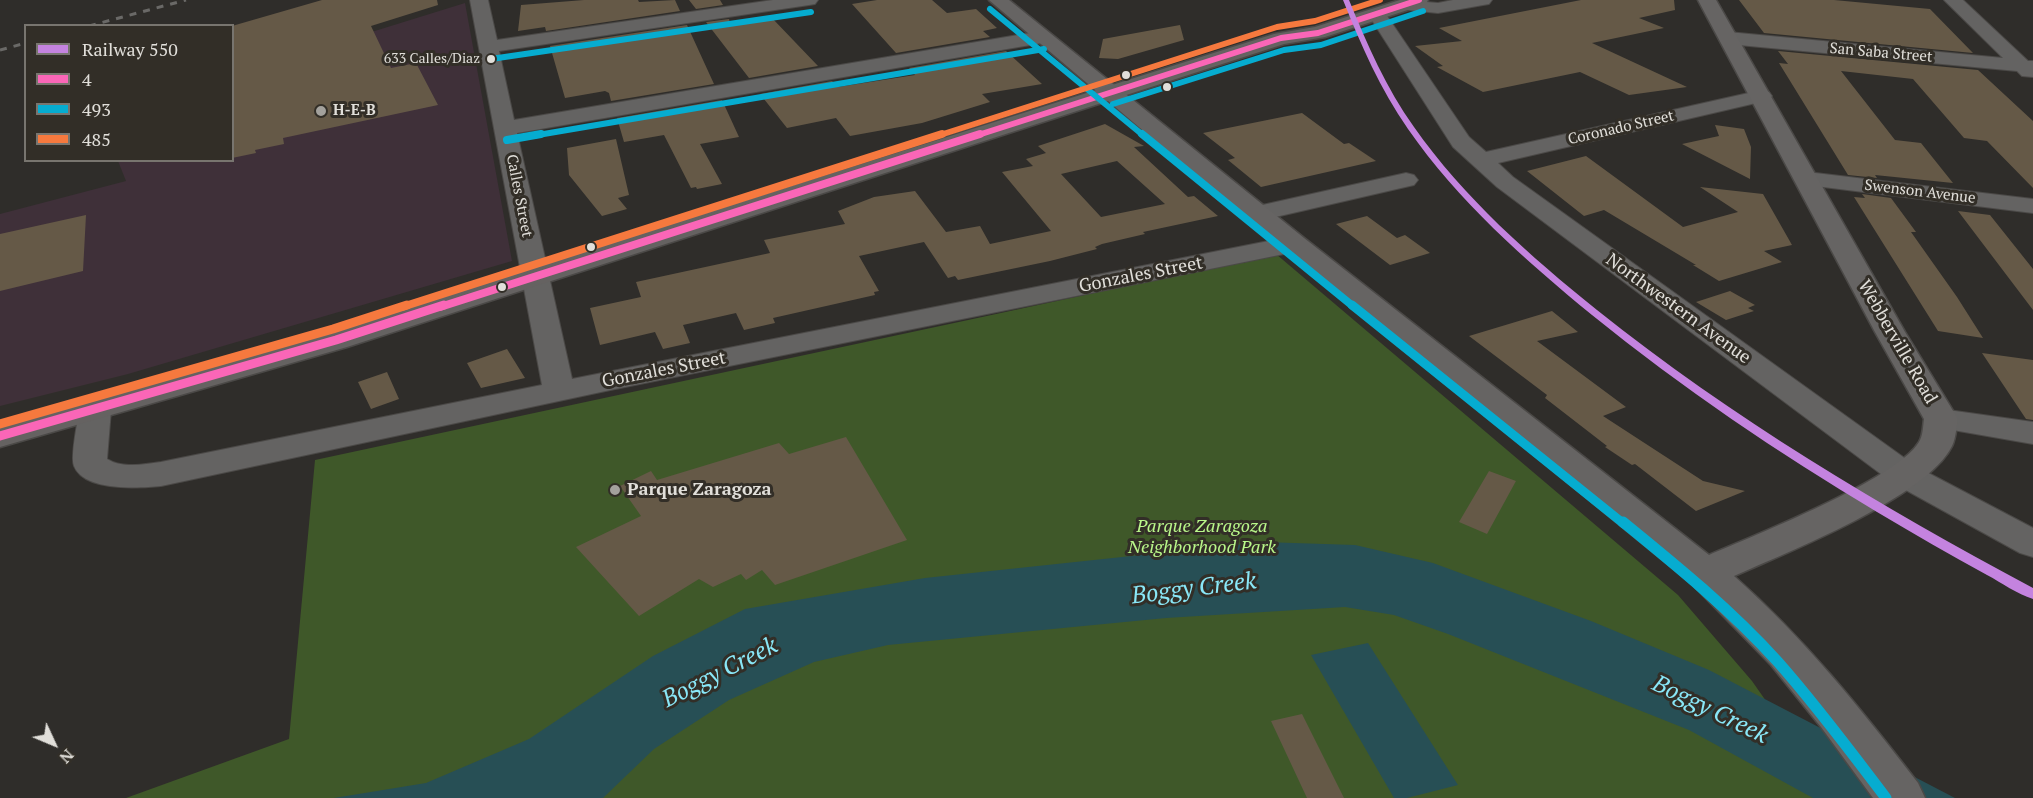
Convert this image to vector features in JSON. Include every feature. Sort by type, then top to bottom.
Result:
[{"type":"main road","points":[[0,436],[336,340],[1281,38],[1318,33],[1378,4],[1412,3]]},
{"type":"street","name":"Calles Street","points":[[479,0],[559,391]]},
{"type":"street","points":[[489,47],[809,0]]},
{"type":"street","points":[[998,0],[1294,244],[1705,573],[1768,633],[1845,723],[1901,798]]},
{"type":"street","points":[[1412,3],[1438,8],[1483,0]]},
{"type":"street","name":"Webberville Road","points":[[1705,573],[1862,500],[1905,475],[1935,446],[1941,419],[1890,332],[1762,96],[1707,0]]},
{"type":"street","points":[[1953,0],[2030,69]]},
{"type":"street","name":"Northwestern Avenue","points":[[1378,4],[1461,142],[1505,182],[1905,475],[2033,544]]},
{"type":"street","points":[[506,129],[1042,37]]},
{"type":"street","name":"San Saba Street","points":[[1728,38],[2030,69]]},
{"type":"street","name":"Coronado Street","points":[[1481,160],[1762,96]]},
{"type":"street","name":"Swenson Avenue","points":[[1807,179],[2033,206]]},
{"type":"street","points":[[1258,213],[1406,180]]},
{"type":"street","name":"Gonzales Street","points":[[95,410],[90,464],[106,475],[127,478],[161,474],[559,391],[1294,244]]},
{"type":"street","points":[[1941,419],[2033,433]]},
{"type":"shaded area","points":[[465,3],[512,261],[128,374],[0,406],[0,214],[126,181],[118,162],[234,162],[234,75]]},
{"type":"green space","name":"Parque Zaragoza Neighborhood Park","points":[[1276,254],[1678,595],[1752,681],[1834,798],[126,798],[289,739],[315,460]]},
{"type":"water","name":"Boggy Creek","points":[[1263,542],[1355,545],[1433,563],[1591,621],[1709,670],[1955,798],[1813,798],[1689,730],[1448,634],[1394,615],[1345,607],[1166,618],[888,645],[814,662],[729,700],[654,749],[603,798],[334,798],[426,783],[529,739],[653,656],[745,609],[925,578]]},
{"type":"water","points":[[1368,643],[1458,785],[1407,798],[1394,798],[1311,655]]},
{"type":"building","points":[[322,0],[437,0],[438,5],[371,26],[391,68],[416,63],[438,105],[283,138],[284,144],[255,150],[256,153],[234,158],[234,25]]},
{"type":"building","points":[[584,0],[638,0],[639,2],[675,0],[680,11],[546,31],[545,27],[518,31],[521,5]]},
{"type":"building","points":[[689,0],[720,0],[723,5],[696,9]]},
{"type":"building","points":[[877,0],[932,0],[947,13],[976,9],[997,28],[983,31],[990,37],[896,53],[852,4]]},
{"type":"building","points":[[1581,0],[1674,0],[1675,10],[1639,18],[1664,28],[1592,43],[1687,87],[1629,95],[1580,72],[1483,92],[1437,67],[1443,66],[1415,46],[1462,41],[1439,28]]},
{"type":"building","points":[[1739,0],[1834,0],[1930,9],[1973,53],[1764,33]]},
{"type":"building","points":[[772,18],[818,66],[749,78],[706,22],[729,19],[730,23]]},
{"type":"building","points":[[687,25],[714,84],[611,101],[609,93],[605,91],[565,98],[550,46]]},
{"type":"building","points":[[1180,25],[1184,40],[1118,59],[1099,58],[1103,39]]},
{"type":"building","points":[[1006,51],[1042,84],[982,94],[990,102],[922,123],[850,136],[836,118],[787,128],[760,94],[832,81],[838,87],[915,75],[909,68]]},
{"type":"building","points":[[1778,51],[1978,70],[2033,121],[2033,188],[1987,141],[1964,138],[1913,79],[1841,71],[1895,140],[1921,143],[1953,183],[1875,175],[1877,178],[1848,175],[1779,63],[1788,64]]},
{"type":"building","points":[[722,100],[739,137],[700,144],[722,184],[691,188],[664,135],[624,142],[617,118]]},
{"type":"building","points":[[1302,113],[1344,144],[1349,143],[1376,161],[1261,187],[1228,160],[1235,158],[1203,133]]},
{"type":"building","points":[[1105,124],[1144,146],[1134,147],[1188,197],[1194,196],[1218,216],[1143,232],[1145,234],[1102,244],[1095,247],[1097,249],[1050,261],[958,280],[955,276],[948,278],[924,242],[859,256],[879,291],[874,292],[875,295],[773,318],[775,323],[744,330],[736,313],[683,325],[690,343],[663,349],[655,332],[600,345],[590,308],[641,297],[636,282],[770,253],[764,240],[845,224],[838,211],[874,197],[915,191],[946,232],[980,226],[990,244],[1051,231],[1002,172],[1033,166],[1026,159],[1046,153],[1038,146]],"holes":[[[1117,161],[1165,204],[1101,217],[1061,174]]]},
{"type":"building","points":[[1715,125],[1744,129],[1751,147],[1750,179],[1682,144],[1719,136]]},
{"type":"building","points":[[616,139],[629,195],[618,198],[627,209],[602,216],[569,175],[567,148]]},
{"type":"building","points":[[1586,156],[1683,227],[1738,212],[1700,187],[1763,194],[1792,245],[1764,251],[1782,262],[1719,281],[1604,210],[1584,216],[1527,171]]},
{"type":"building","points":[[1862,194],[1891,198],[1916,232],[1911,232],[1983,338],[1938,331],[1854,197],[1865,198]]},
{"type":"building","points":[[1958,211],[1990,215],[2033,269],[2033,310]]},
{"type":"building","points":[[86,215],[83,271],[0,291],[0,234]]},
{"type":"building","points":[[1367,216],[1397,238],[1405,235],[1430,253],[1390,265],[1336,224]]},
{"type":"building","points":[[1730,291],[1755,305],[1748,308],[1754,311],[1726,320],[1696,302]]},
{"type":"building","points":[[1552,311],[1578,332],[1537,341],[1626,407],[1603,416],[1703,481],[1745,491],[1696,511],[1635,464],[1632,465],[1605,447],[1607,446],[1545,398],[1547,395],[1469,336]]},
{"type":"building","points":[[507,349],[525,378],[481,388],[467,363]]},
{"type":"building","points":[[1982,353],[2033,360],[2033,420],[2026,419]]},
{"type":"building","points":[[387,372],[399,399],[371,409],[358,382]]},
{"type":"building","points":[[846,437],[907,540],[775,585],[762,570],[746,580],[741,574],[713,587],[699,579],[639,616],[576,547],[641,516],[620,486],[651,471],[657,480],[779,443],[789,454]]},
{"type":"building","points":[[1489,471],[1516,481],[1487,534],[1459,522]]},
{"type":"building","points":[[1302,714],[1344,798],[1307,798],[1271,721]]},
{"type":"railway","points":[[96,24],[186,0]]},
{"type":"railway","points":[[0,50],[24,44]]},
{"type":"rail line","name":"550","points":[[1346,0],[1380,77],[1411,129],[1475,205],[1548,274],[1627,338],[1738,419],[1853,493],[2033,594]]},
{"type":"transit line","name":"485","points":[[0,424],[333,329],[1277,27],[1315,21],[1380,0]]},
{"type":"transit line","name":"4","points":[[0,436],[336,340],[1281,38],[1318,33],[1419,0]]},
{"type":"transit line","name":"493","points":[[990,9],[1287,253],[1697,582],[1777,661],[1828,721],[1886,798]]},
{"type":"transit line","name":"493","points":[[1113,104],[1284,50],[1321,45],[1423,11]]},
{"type":"transit line","name":"493","points":[[491,59],[811,12]]},
{"type":"transit line","name":"493","points":[[507,140],[1044,49]]},
{"type":"place","name":"633 Calles/Diaz","points":[[491,59]]},
{"type":"place","name":"H-E-B","points":[[321,111]]},
{"type":"place","name":"Parque Zaragoza","points":[[615,490]]}]
